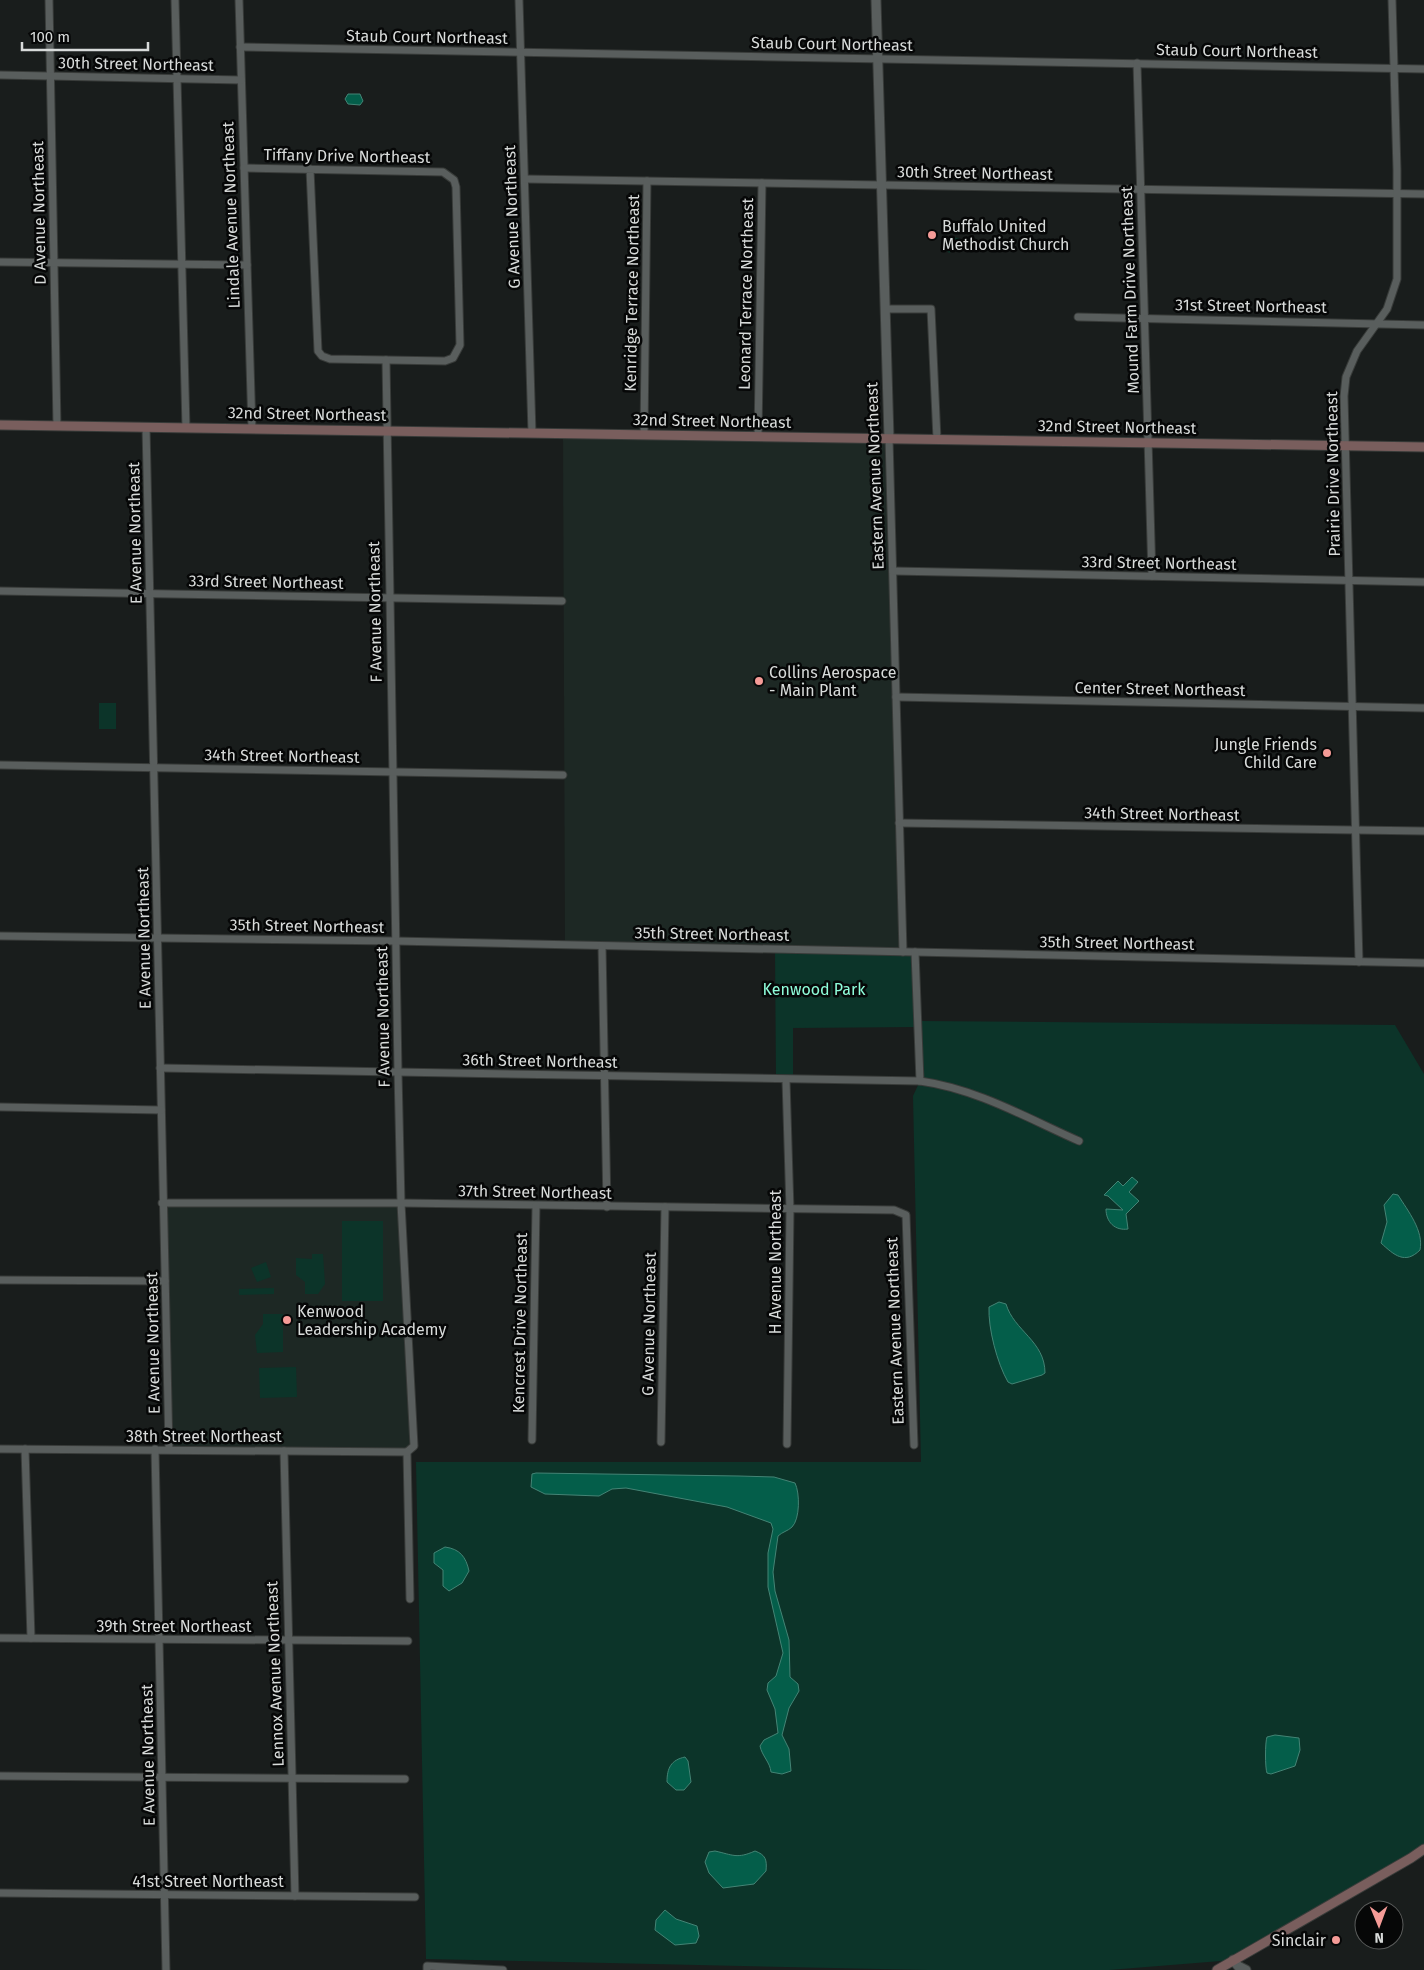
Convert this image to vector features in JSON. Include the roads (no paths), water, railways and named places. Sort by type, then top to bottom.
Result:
[{"type":"main road","name":"32nd Street Northeast","points":[[0,425],[1148,442],[1424,448]]},
{"type":"main road","points":[[1217,1970],[1424,1849]]},
{"type":"street","name":"D Avenue Northeast","points":[[49,0],[57,426]]},
{"type":"street","points":[[175,0],[186,428]]},
{"type":"street","name":"Lindale Avenue Northeast","points":[[240,0],[252,429]]},
{"type":"street","name":"G Avenue Northeast","points":[[519,0],[532,433]]},
{"type":"street","name":"Eastern Avenue Northeast","points":[[876,0],[903,952]]},
{"type":"street","name":"Prairie Drive Northeast","points":[[1359,962],[1344,396],[1346,377],[1357,351],[1387,309],[1397,280],[1395,194],[1397,170],[1392,0]]},
{"type":"street","name":"Staub Court Northeast","points":[[240,47],[1424,69]]},
{"type":"street","name":"Mound Farm Drive Northeast","points":[[1137,63],[1152,576]]},
{"type":"street","name":"30th Street Northeast","points":[[0,75],[241,80]]},
{"type":"street","name":"Tiffany Drive Northeast","points":[[244,168],[443,172],[450,175],[456,187],[460,345],[453,358],[445,361],[386,360]]},
{"type":"street","points":[[310,169],[318,351],[322,356],[330,359],[386,360]]},
{"type":"street","name":"30th Street Northeast","points":[[525,179],[1424,194]]},
{"type":"street","name":"Kenridge Terrace Northeast","points":[[644,435],[647,181]]},
{"type":"street","name":"Leonard Terrace Northeast","points":[[758,436],[762,183]]},
{"type":"street","points":[[0,262],[247,265]]},
{"type":"street","points":[[886,309],[931,309],[937,439]]},
{"type":"street","name":"31st Street Northeast","points":[[1078,317],[1377,322],[1424,325]]},
{"type":"street","name":"F Avenue Northeast","points":[[386,360],[388,598],[401,1203],[414,1446],[407,1452],[410,1599]]},
{"type":"street","name":"E Avenue Northeast","points":[[146,427],[169,1449]]},
{"type":"street","name":"33rd Street Northeast","points":[[893,571],[1424,582]]},
{"type":"street","name":"33rd Street Northeast","points":[[0,591],[562,601]]},
{"type":"street","name":"Center Street Northeast","points":[[896,697],[1424,708]]},
{"type":"street","name":"34th Street Northeast","points":[[0,765],[563,774]]},
{"type":"street","name":"34th Street Northeast","points":[[900,823],[1424,832]]},
{"type":"street","name":"35th Street Northeast","points":[[0,936],[395,941],[1424,963]]},
{"type":"street","points":[[602,946],[607,1207]]},
{"type":"street","points":[[915,952],[920,1081]]},
{"type":"street","name":"36th Street Northeast","points":[[160,1068],[920,1081],[944,1084],[978,1095],[1079,1141]]},
{"type":"street","name":"H Avenue Northeast","points":[[786,1080],[790,1210],[787,1444]]},
{"type":"street","points":[[0,1107],[161,1110]]},
{"type":"street","name":"37th Street Northeast","points":[[162,1203],[401,1203],[894,1210],[906,1215]]},
{"type":"street","name":"Kencrest Drive Northeast","points":[[532,1440],[536,1206]]},
{"type":"street","name":"G Avenue Northeast","points":[[661,1442],[665,1207]]},
{"type":"street","name":"Eastern Avenue Northeast","points":[[906,1215],[914,1444]]},
{"type":"street","points":[[0,1280],[165,1281]]},
{"type":"street","name":"38th Street Northeast","points":[[0,1449],[407,1452]]},
{"type":"street","points":[[25,1449],[31,1638]]},
{"type":"street","name":"E Avenue Northeast","points":[[155,1450],[166,1970]]},
{"type":"street","name":"Lennox Avenue Northeast","points":[[284,1451],[287,1640],[295,1896]]},
{"type":"street","name":"39th Street Northeast","points":[[0,1638],[408,1641]]},
{"type":"street","points":[[0,1776],[406,1779]]},
{"type":"street","name":"41st Street Northeast","points":[[0,1893],[415,1897]]},
{"type":"street","points":[[1233,1960],[1238,1966],[1246,1970]]},
{"type":"street","points":[[427,1968],[503,1970]]},
{"type":"place","name":"Buffalo United Methodist Church","points":[[932,235]]},
{"type":"place","name":"Collins Aerospace - Main Plant","points":[[759,681]]},
{"type":"place","name":"Jungle Friends Child Care","points":[[1327,753]]},
{"type":"place","name":"Kenwood Leadership Academy","points":[[287,1320]]},
{"type":"place","name":"Sinclair","points":[[1336,1940]]},
{"type":"park label","name":"Kenwood Park","points":[[814,989]]}]
